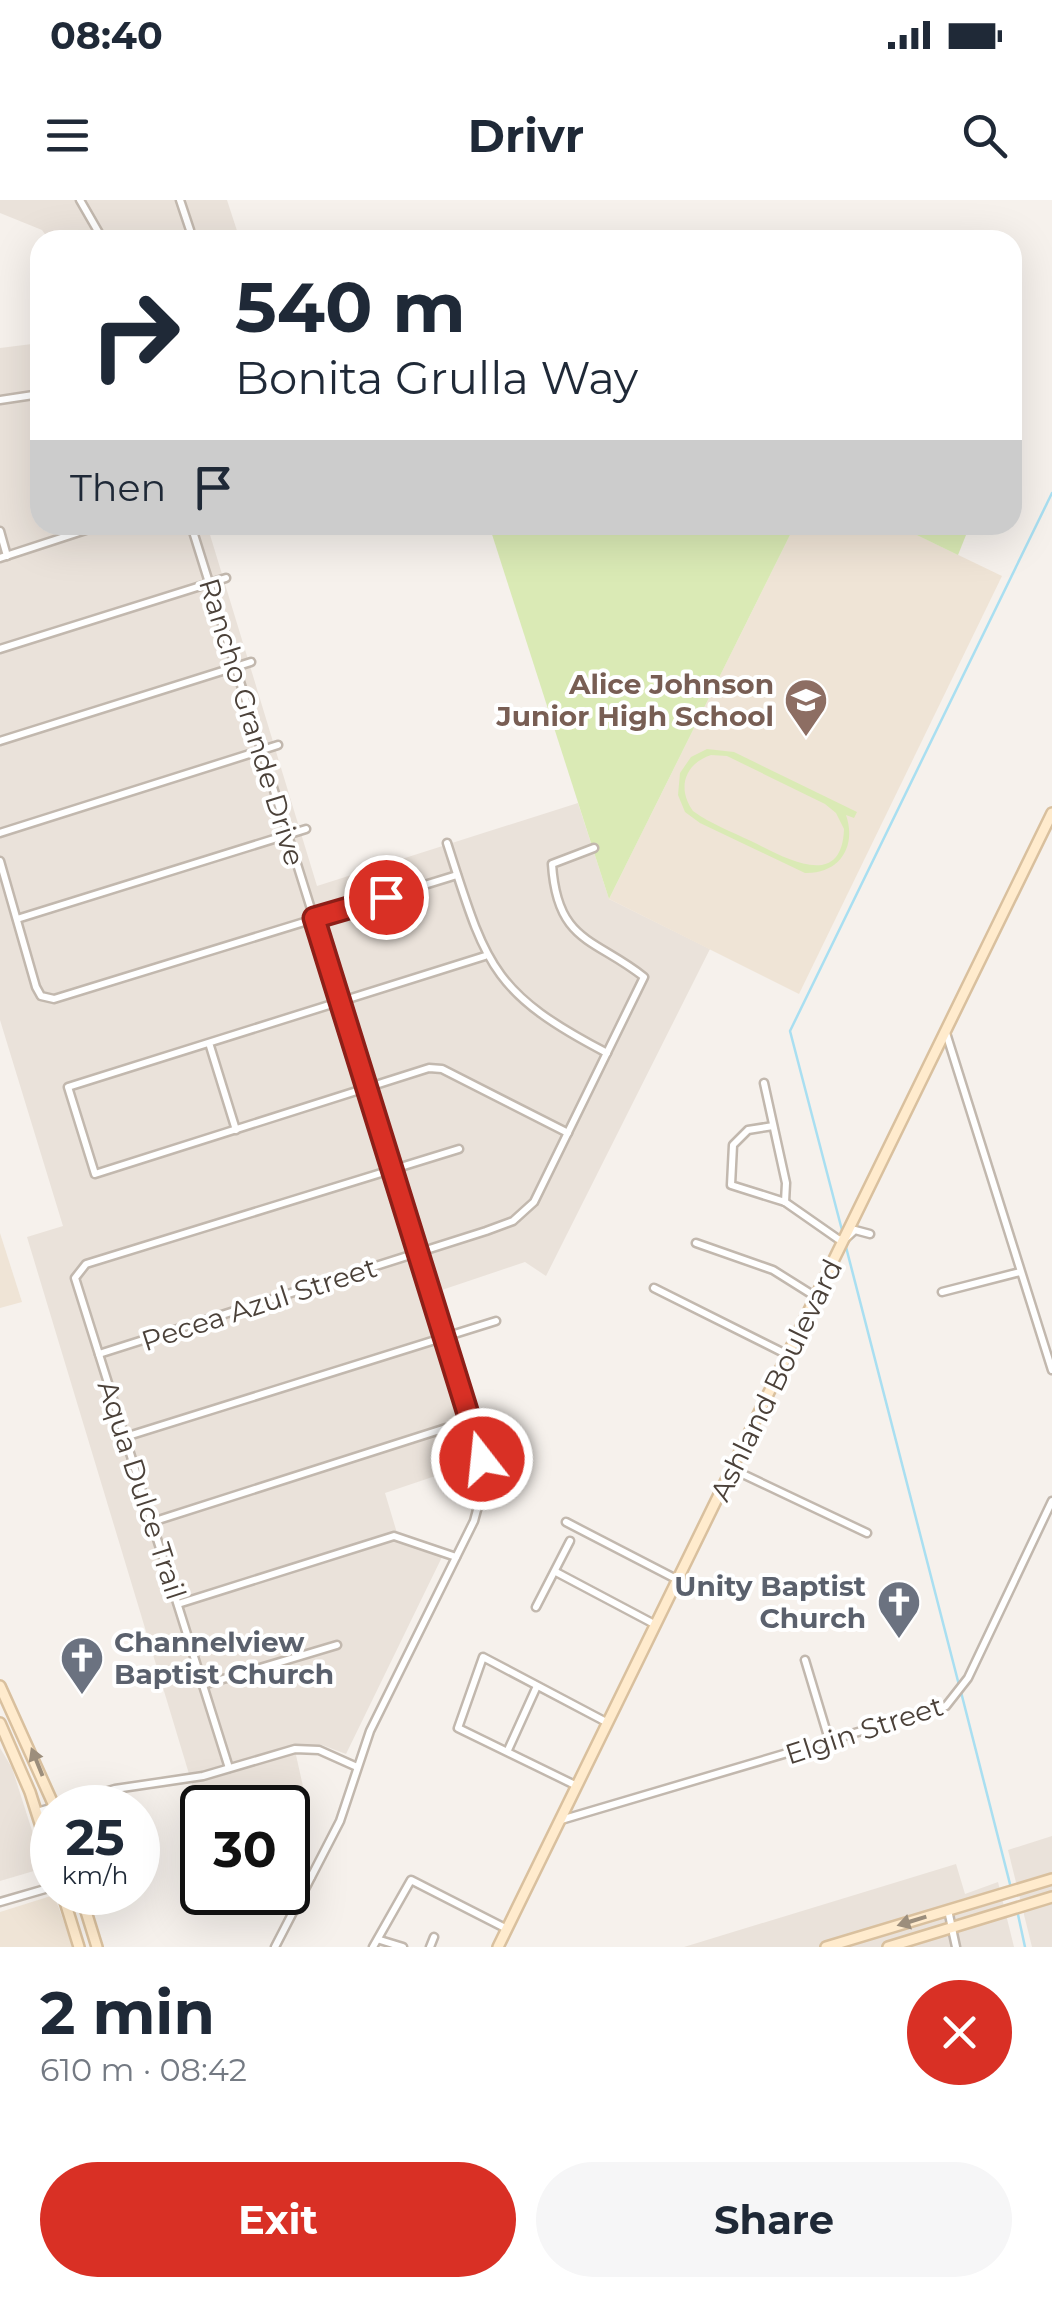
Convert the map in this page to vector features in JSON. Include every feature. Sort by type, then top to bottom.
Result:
[{"type":"street","points":[[80,200],[97,230]]},
{"type":"street","points":[[180,200],[190,230]]},
{"type":"street","points":[[0,400],[30,396]]},
{"type":"street","points":[[0,531],[4,557],[70,535]]},
{"type":"street","name":"Rancho Grande Drive","points":[[194,535],[471,1420],[484,1484],[474,1521],[357,1767],[340,1821],[311,1877]]},
{"type":"street","points":[[0,649],[226,578]]},
{"type":"street","points":[[0,741],[251,662]]},
{"type":"street","points":[[0,834],[278,746]]},
{"type":"street","name":"Ashland Boulevard","points":[[498,1947],[1052,813]]},
{"type":"street","points":[[17,919],[306,828]]},
{"type":"street","points":[[447,844],[485,956],[531,1010],[608,1053]]},
{"type":"street","name":"Pecea Azul Street","points":[[99,1354],[513,1221],[534,1202],[644,976],[579,935],[562,905],[552,864],[594,848]]},
{"type":"street","points":[[0,861],[36,987],[47,998],[458,875]]},
{"type":"street","points":[[485,956],[210,1046],[68,1087],[95,1174],[418,1069],[442,1069],[568,1133]]},
{"type":"street","points":[[946,1032],[1052,1370]]},
{"type":"street","points":[[210,1046],[236,1130]]},
{"type":"street","points":[[764,1083],[786,1182],[785,1202]]},
{"type":"street","points":[[773,1126],[748,1130],[733,1145],[731,1185],[785,1202],[844,1240],[855,1230],[870,1234]]},
{"type":"street","points":[[393,1170],[459,1148]]},
{"type":"street","name":"Aqua Dulce Trail","points":[[229,1768],[75,1278],[86,1264],[393,1170]]},
{"type":"street","points":[[696,1242],[773,1270],[816,1297]]},
{"type":"street","points":[[942,1292],[1020,1272]]},
{"type":"street","points":[[654,1288],[788,1354]]},
{"type":"street","points":[[125,1437],[496,1321]]},
{"type":"street","points":[[152,1522],[471,1420]]},
{"type":"street","points":[[732,1470],[867,1533]]},
{"type":"street","name":"Elgin Street","points":[[561,1820],[936,1711],[954,1699],[1052,1501]]},
{"type":"street","points":[[566,1522],[678,1580]]},
{"type":"street","points":[[178,1604],[394,1536],[421,1542],[456,1558]]},
{"type":"street","points":[[536,1607],[570,1540]]},
{"type":"street","points":[[556,1572],[656,1625]]},
{"type":"street","points":[[203,1685],[338,1645]]},
{"type":"street","points":[[577,1786],[458,1728],[483,1657],[608,1723]]},
{"type":"street","points":[[804,1660],[830,1742]]},
{"type":"street","points":[[0,1686],[45,1785]]},
{"type":"street","points":[[508,1750],[538,1686]]},
{"type":"street","points":[[0,1724],[30,1795]]},
{"type":"street","points":[[137,1785],[229,1768],[306,1748],[330,1753],[357,1767]]},
{"type":"street","points":[[826,1947],[1052,1879]]},
{"type":"street","points":[[374,1947],[411,1880],[507,1929]]},
{"type":"street","points":[[0,1902],[30,1893]]},
{"type":"street","points":[[888,1947],[1052,1898]]},
{"type":"street","points":[[948,1910],[956,1947]]},
{"type":"street","points":[[69,1915],[79,1947]]},
{"type":"street","points":[[87,1915],[97,1947]]},
{"type":"street","name":"Rancho Grande Drive","points":[[275,1947],[292,1915]]},
{"type":"street","points":[[430,1947],[434,1937]]},
{"type":"street","points":[[380,1940],[404,1947]]},
{"type":"shaded area","points":[[0,200],[227,200],[237,230],[42,230],[0,213]]},
{"type":"shaded area","points":[[30,344],[30,535],[210,535],[317,886],[578,803],[609,899],[710,949],[546,1276],[525,1262],[427,1295],[474,1463],[385,1493],[400,1543],[443,1555],[346,1754],[322,1745],[294,1746],[303,1785],[192,1785],[27,1237],[63,1226],[0,1020],[0,348]]},
{"type":"shaded area","name":"Alice Johnson Junior High School","points":[[790,535],[917,535],[1002,576],[799,994],[609,899]]},
{"type":"shaded area","points":[[0,1233],[22,1302],[0,1308]]},
{"type":"shaded area","points":[[0,1748],[12,1768],[30,1824],[30,1872],[0,1881]]},
{"type":"shaded area","points":[[1052,1836],[1052,1947],[1032,1947],[1008,1850]]},
{"type":"shaded area","points":[[956,1864],[965,1894],[998,1882],[1014,1947],[684,1947]]},
{"type":"shaded area","points":[[30,1903],[30,1915],[61,1915],[73,1947],[0,1947],[0,1912]]},
{"type":"green space","points":[[492,535],[790,535],[609,899]]},
{"type":"green space","points":[[917,535],[966,535],[958,555]]},
{"type":"green space","points":[[707,749],[734,752],[857,812],[854,818],[846,815],[847,848],[836,864],[805,873],[700,823],[685,812],[678,795],[680,773],[691,757]],"holes":[[[711,755],[727,756],[836,813],[844,829],[841,849],[833,860],[822,865],[794,861],[693,811],[685,794],[689,771]]]},
{"type":"waterway","points":[[843,1234],[790,1031],[1052,493]]},
{"type":"waterway","points":[[846,1247],[959,1685]]},
{"type":"waterway","points":[[961,1692],[1011,1888]]},
{"type":"waterway","points":[[1017,1910],[1025,1947]]},
{"type":"place","name":"Alice Johnson Junior High School","points":[[806,738]]},
{"type":"place","name":"Unity Baptist Church","points":[[899,1640]]},
{"type":"place","name":"Channelview Baptist Church","points":[[82,1696]]},
{"type":"route","points":[[386,897],[314,918],[482,1459]]}]
